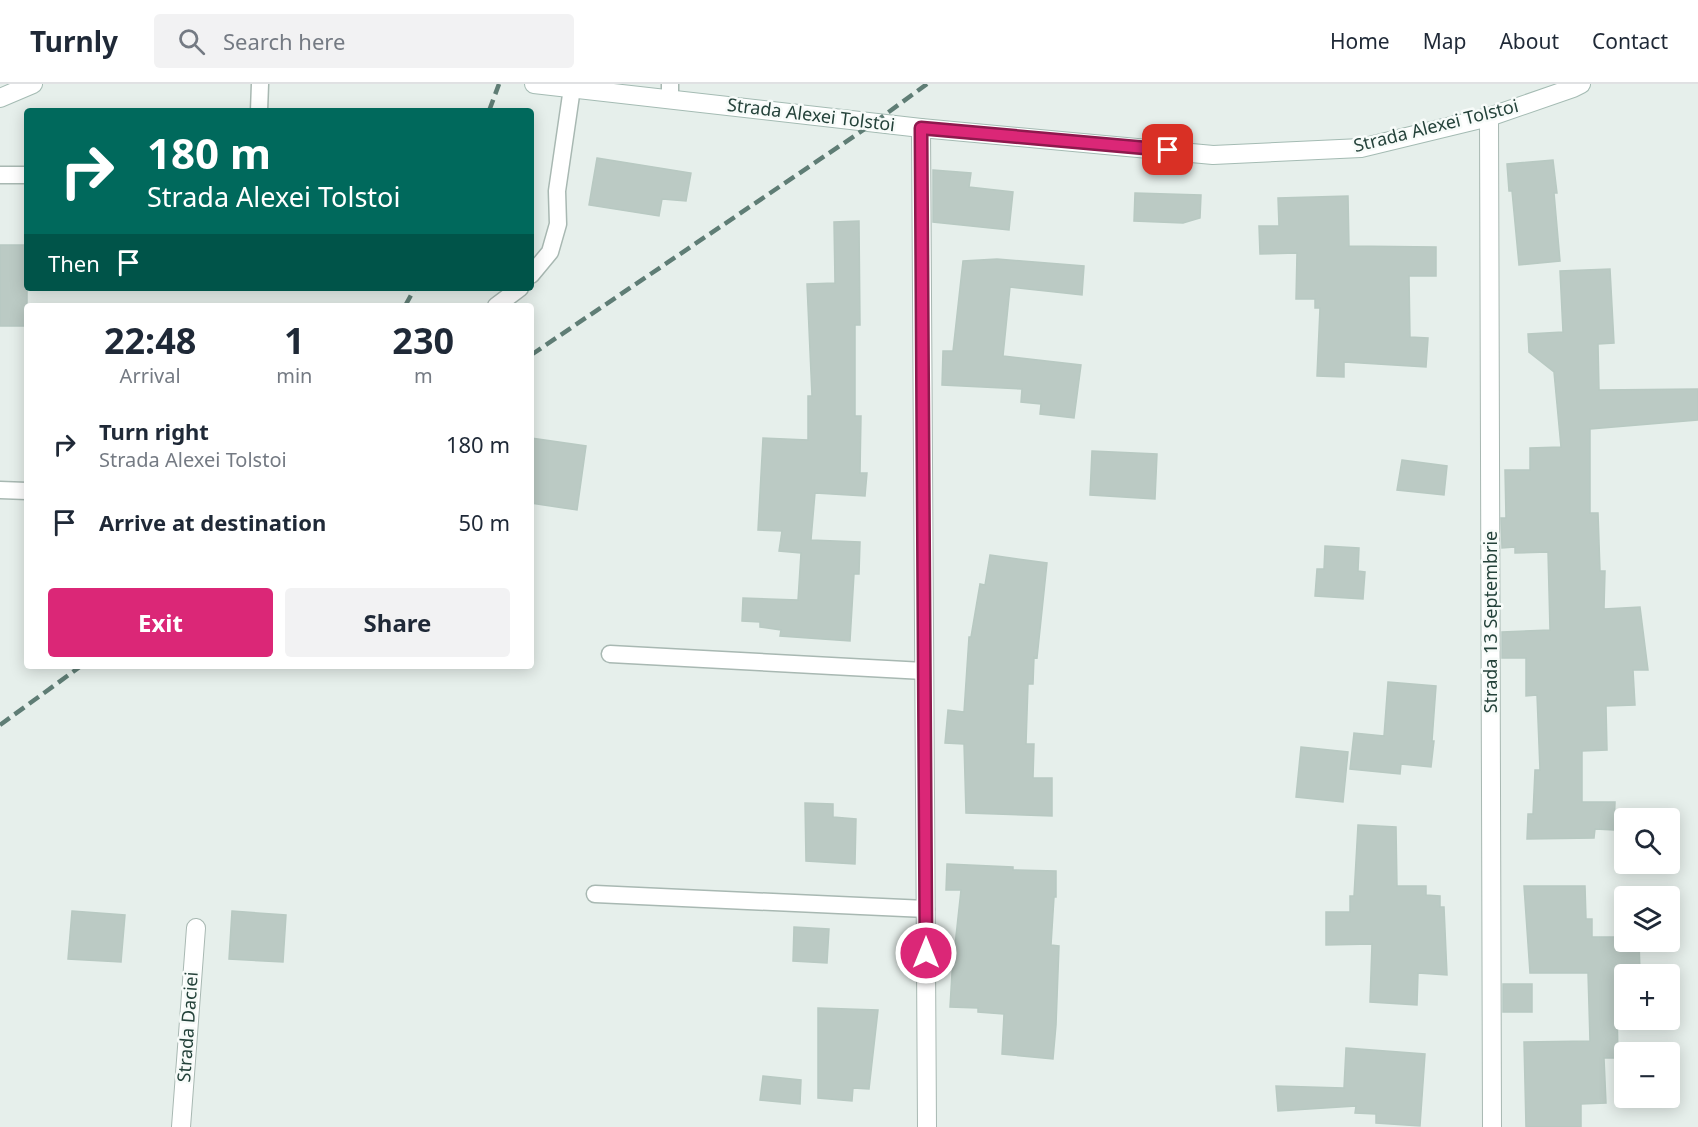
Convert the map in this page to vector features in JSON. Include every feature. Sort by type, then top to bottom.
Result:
[{"type":"street","points":[[0,98],[33,84]]},
{"type":"street","name":"Strada Alexei Tolstoi","points":[[534,84],[670,92],[921,128],[1213,154],[1361,148],[1489,117],[1581,84]]},
{"type":"street","name":"Strada 13 Septembrie","points":[[1489,117],[1492,1127]]},
{"type":"street","points":[[921,128],[927,1127]]},
{"type":"street","name":"Strada Daciei","points":[[181,1127],[196,928]]},
{"type":"lane","points":[[259,108],[260,84]]},
{"type":"lane","points":[[534,271],[550,252],[558,225],[557,191],[572,88]]},
{"type":"lane","points":[[0,176],[24,175]]},
{"type":"lane","points":[[500,303],[516,291]]},
{"type":"lane","points":[[0,490],[24,491]]},
{"type":"lane","points":[[610,654],[924,671]]},
{"type":"lane","points":[[595,894],[926,909]]},
{"type":"building","points":[[597,158],[691,173],[686,201],[662,199],[659,216],[589,205]]},
{"type":"building","points":[[1553,160],[1560,261],[1519,265],[1507,164]]},
{"type":"building","points":[[933,170],[971,173],[969,187],[1013,192],[1009,230],[933,222]]},
{"type":"building","points":[[1135,193],[1201,195],[1200,218],[1183,223],[1134,221]]},
{"type":"building","points":[[1348,196],[1349,246],[1436,247],[1436,276],[1409,276],[1410,337],[1428,338],[1426,367],[1344,362],[1344,377],[1317,376],[1320,308],[1315,308],[1315,299],[1296,299],[1297,253],[1260,254],[1259,226],[1279,226],[1278,198]]},
{"type":"building","points":[[859,221],[860,325],[855,325],[855,416],[861,416],[860,473],[867,473],[865,496],[815,493],[811,540],[860,542],[859,574],[854,574],[850,641],[780,636],[781,630],[760,627],[760,622],[742,621],[743,598],[798,600],[801,553],[779,551],[782,531],[758,530],[763,438],[808,440],[808,396],[812,396],[807,284],[835,283],[834,222]]},
{"type":"building","points":[[0,245],[24,245],[24,291],[27,291],[27,303],[24,303],[24,326],[0,326]]},
{"type":"building","points":[[997,259],[1084,266],[1082,295],[1010,287],[1003,356],[1081,365],[1074,418],[1040,414],[1041,404],[1021,402],[1022,389],[942,385],[943,351],[953,351],[963,261]]},
{"type":"building","points":[[1610,269],[1614,343],[1598,344],[1599,390],[1698,389],[1698,420],[1590,429],[1590,513],[1598,513],[1600,571],[1605,571],[1604,609],[1640,607],[1648,670],[1633,670],[1635,705],[1606,706],[1607,750],[1582,751],[1582,802],[1615,802],[1614,830],[1595,829],[1594,838],[1527,839],[1528,814],[1533,814],[1535,770],[1540,770],[1537,695],[1526,696],[1526,658],[1502,658],[1502,632],[1550,630],[1548,552],[1515,553],[1515,547],[1502,548],[1501,518],[1506,518],[1505,470],[1530,470],[1530,448],[1561,447],[1554,372],[1529,352],[1528,334],[1563,332],[1560,271]]},
{"type":"building","points":[[534,438],[586,446],[577,510],[534,503]]},
{"type":"building","points":[[1092,451],[1157,454],[1155,499],[1090,495]]},
{"type":"building","points":[[1402,460],[1447,466],[1444,495],[1397,490]]},
{"type":"building","points":[[1325,546],[1359,548],[1358,571],[1365,572],[1363,599],[1315,596],[1317,569],[1324,569]]},
{"type":"building","points":[[990,555],[1047,563],[1037,658],[1034,657],[1033,684],[1028,684],[1026,744],[1034,744],[1033,778],[1052,778],[1052,816],[966,813],[964,744],[945,743],[948,710],[964,712],[969,637],[971,637],[980,584],[985,585]]},
{"type":"building","points":[[1388,682],[1436,686],[1431,767],[1401,764],[1400,774],[1350,769],[1354,733],[1384,736]]},
{"type":"building","points":[[1301,747],[1348,752],[1343,802],[1296,797]]},
{"type":"building","points":[[805,803],[833,804],[833,817],[856,819],[855,864],[806,861]]},
{"type":"building","points":[[1358,825],[1396,827],[1397,886],[1426,886],[1426,895],[1440,896],[1440,907],[1444,907],[1447,975],[1418,973],[1417,1005],[1370,1002],[1372,944],[1326,945],[1326,912],[1350,912],[1350,896],[1354,896]]},
{"type":"building","points":[[947,864],[1056,871],[1051,945],[1059,946],[1053,1059],[1002,1054],[1004,1014],[978,1012],[978,1008],[950,1007],[961,890],[946,890]]},
{"type":"building","points":[[1524,886],[1585,886],[1586,919],[1592,919],[1592,937],[1614,937],[1614,952],[1639,952],[1640,964],[1614,964],[1614,1030],[1617,1030],[1618,1042],[1614,1042],[1614,1058],[1604,1058],[1606,1103],[1581,1104],[1581,1127],[1526,1127],[1524,1042],[1590,1041],[1588,973],[1530,973]]},
{"type":"building","points":[[72,911],[125,915],[121,962],[68,959]]},
{"type":"building","points":[[232,911],[286,915],[283,962],[229,959]]},
{"type":"building","points":[[794,927],[829,929],[827,963],[793,961]]},
{"type":"building","points":[[1503,984],[1532,984],[1532,1012],[1503,1012]]},
{"type":"building","points":[[818,1008],[878,1010],[869,1089],[853,1088],[852,1101],[818,1098]]},
{"type":"building","points":[[1346,1048],[1425,1054],[1420,1126],[1376,1123],[1376,1114],[1355,1113],[1356,1106],[1278,1111],[1276,1086],[1344,1088]]},
{"type":"building","points":[[763,1076],[801,1080],[800,1104],[760,1100]]},
{"type":"railway","points":[[490,108],[499,84]]},
{"type":"railway","points":[[534,353],[875,122],[927,84]]},
{"type":"railway","points":[[407,303],[413,291]]},
{"type":"railway","points":[[0,725],[77,669]]},
{"type":"route","points":[[926,953],[921,128],[1168,150]]}]
